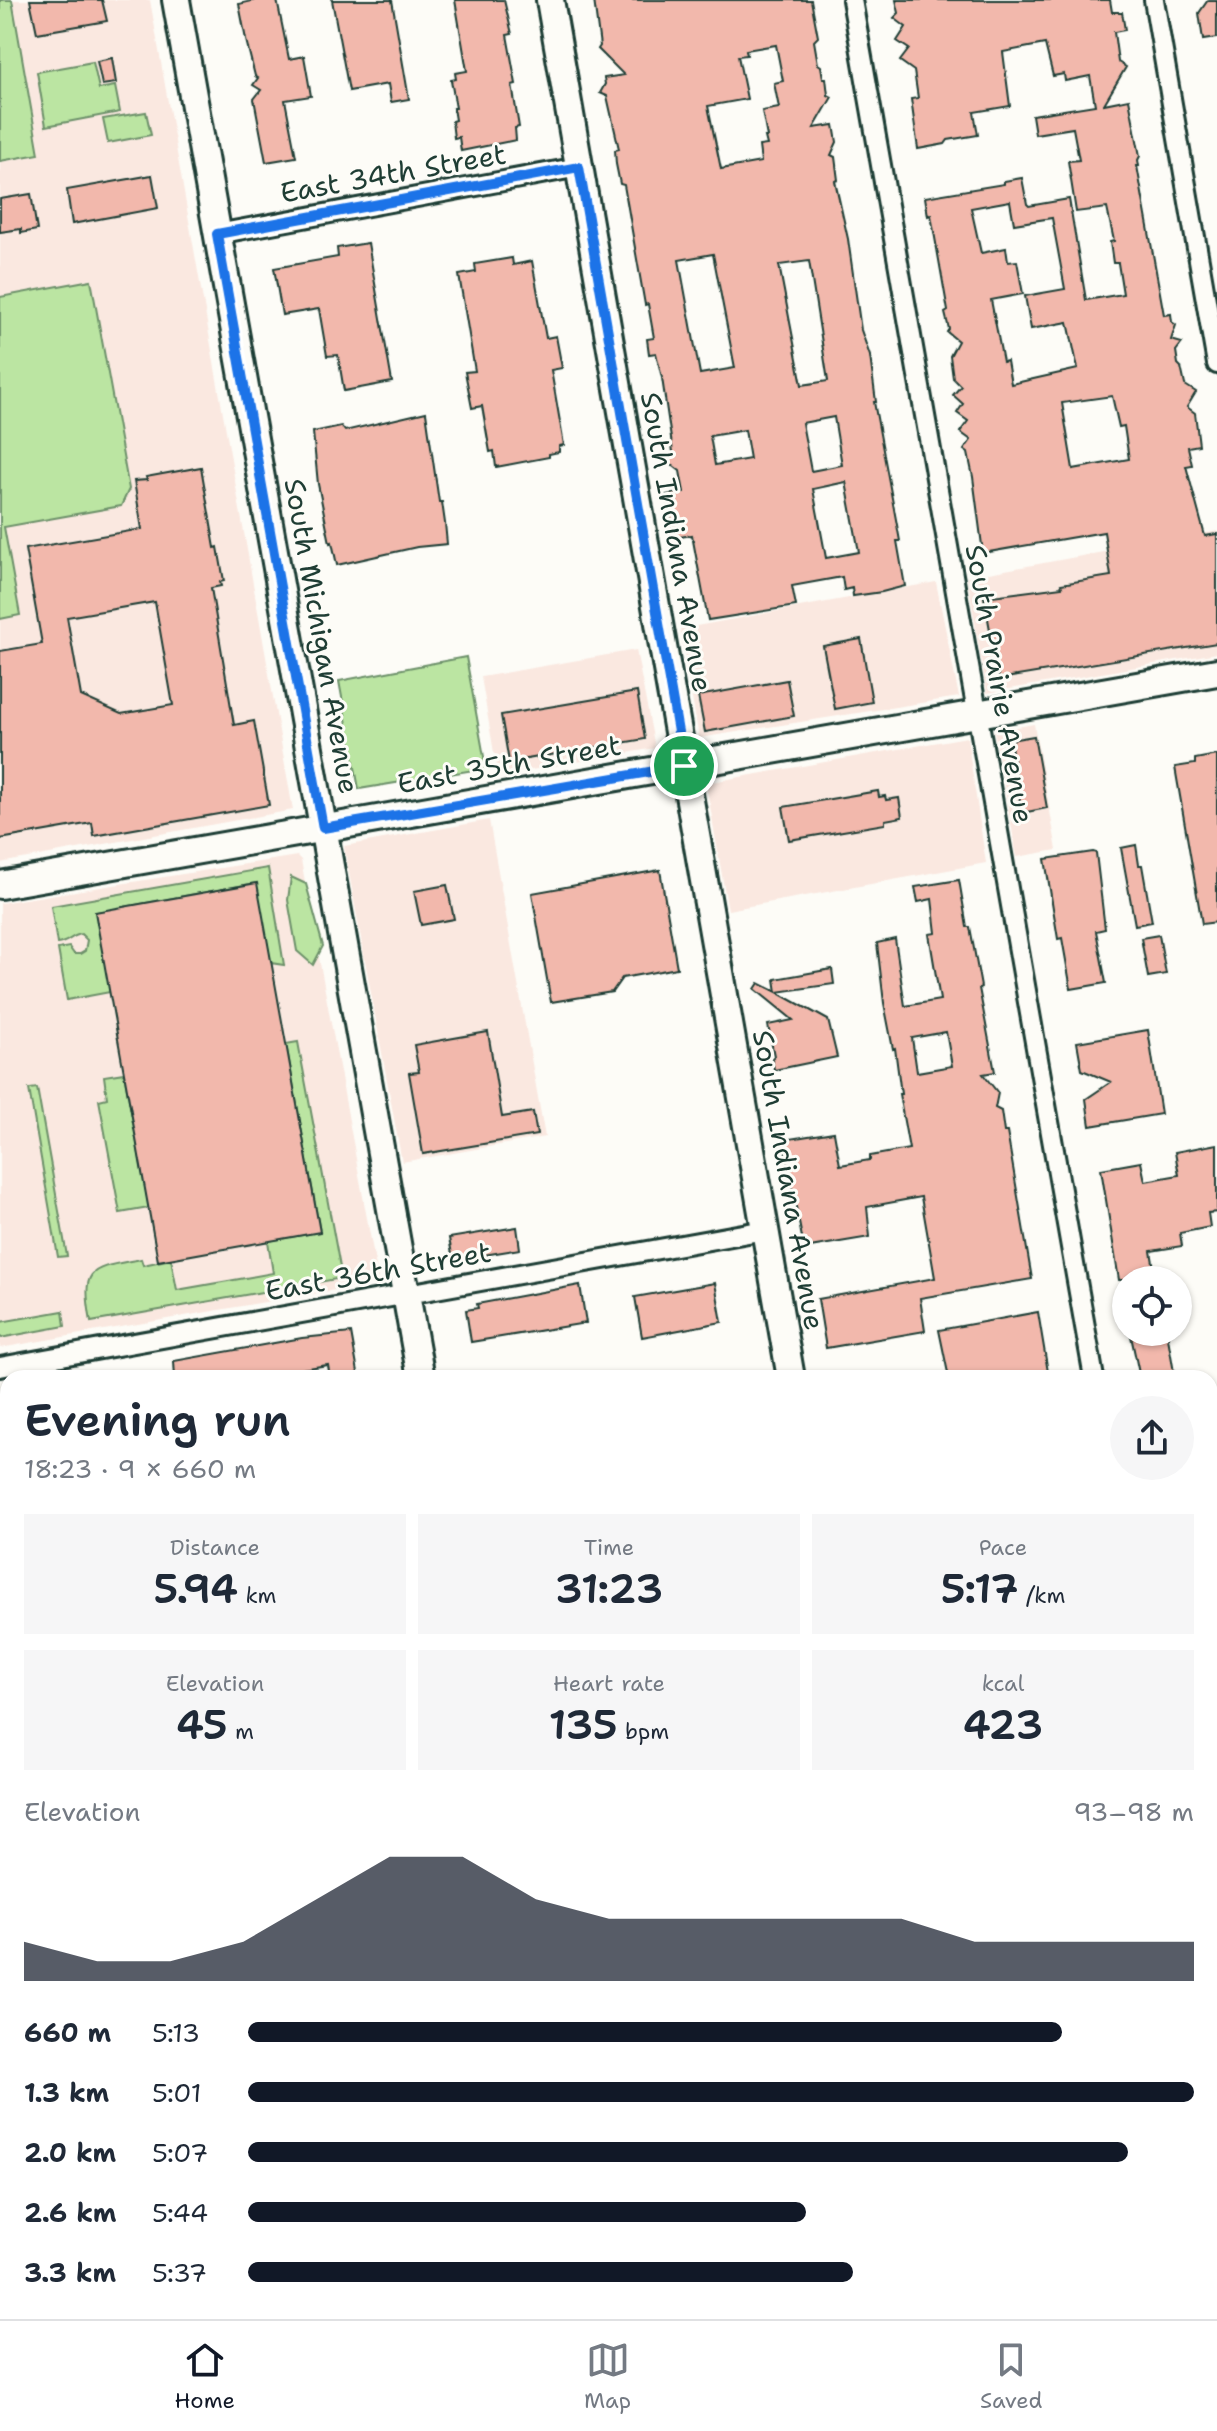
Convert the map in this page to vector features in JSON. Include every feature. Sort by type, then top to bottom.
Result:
[{"type":"street","name":"South Michigan Avenue","points":[[176,0],[420,1370]]},
{"type":"street","name":"South Indiana Avenue","points":[[550,0],[790,1370]]},
{"type":"street","name":"South Prairie Avenue","points":[[852,0],[1093,1370]]},
{"type":"street","points":[[1154,0],[1217,364]]},
{"type":"street","name":"East 34th Street","points":[[217,234],[579,167]]},
{"type":"street","name":"East 35th Street","points":[[0,885],[1217,672]]},
{"type":"street","name":"East 36th Street","points":[[0,1367],[765,1230]]},
{"type":"shaded area","points":[[0,0],[150,0],[293,810],[0,863]]},
{"type":"shaded area","points":[[1217,531],[1217,653],[987,693],[967,577]]},
{"type":"shaded area","points":[[936,582],[959,697],[699,738],[680,629]]},
{"type":"shaded area","points":[[636,650],[655,748],[498,776],[481,677]]},
{"type":"shaded area","points":[[1034,724],[1057,850],[1017,857],[994,731]]},
{"type":"shaded area","points":[[967,737],[986,863],[728,910],[706,783]]},
{"type":"shaded area","points":[[489,820],[545,1137],[402,1162],[344,846]]},
{"type":"shaded area","points":[[297,856],[301,860],[378,1278],[358,1286],[0,1348],[0,903]]},
{"type":"green space","points":[[0,0],[12,0],[39,154],[0,161]]},
{"type":"green space","points":[[93,62],[99,89],[115,86],[120,112],[46,126],[37,72]]},
{"type":"green space","points":[[146,112],[151,135],[108,143],[103,119]]},
{"type":"green space","points":[[91,280],[129,489],[121,506],[4,527],[20,615],[0,619],[0,297]]},
{"type":"green space","points":[[466,657],[486,768],[359,789],[339,681]]},
{"type":"green space","points":[[268,868],[284,965],[271,963],[256,883],[96,912],[110,992],[67,1000],[58,949],[69,947],[74,954],[80,954],[85,951],[87,940],[81,934],[57,944],[51,906]]},
{"type":"green space","points":[[291,877],[306,884],[323,946],[313,965],[297,951],[288,900]]},
{"type":"green space","points":[[298,1042],[342,1278],[91,1322],[87,1290],[89,1280],[93,1273],[110,1265],[141,1259],[143,1265],[171,1259],[177,1290],[273,1273],[268,1241],[320,1232],[286,1044]]},
{"type":"green space","points":[[124,1073],[149,1208],[120,1213],[99,1100],[107,1098],[104,1076]]},
{"type":"green space","points":[[37,1088],[67,1256],[58,1257],[29,1089]]},
{"type":"green space","points":[[63,1311],[65,1326],[0,1338],[0,1322]]},
{"type":"building","points":[[30,0],[102,0],[107,21],[37,33]]},
{"type":"building","points":[[277,0],[289,59],[304,56],[311,96],[285,100],[296,157],[266,162],[254,99],[261,90],[253,85],[258,78],[255,76],[239,4]]},
{"type":"building","points":[[332,0],[392,0],[409,99],[391,102],[388,84],[349,91]]},
{"type":"building","points":[[455,0],[504,0],[512,34],[507,35],[516,84],[512,85],[519,127],[515,128],[516,140],[461,151],[459,137],[454,138],[452,121],[455,120],[453,108],[456,108],[451,80],[456,79],[455,73],[467,71]]},
{"type":"building","points":[[594,0],[811,0],[818,37],[814,41],[818,64],[823,78],[826,78],[828,95],[832,97],[814,128],[834,125],[837,142],[831,155],[835,157],[838,180],[835,181],[848,239],[861,330],[870,356],[874,402],[900,541],[897,541],[905,586],[853,596],[852,588],[844,590],[842,577],[792,586],[796,606],[708,620],[692,535],[674,538],[666,495],[684,492],[680,471],[667,461],[673,452],[662,378],[656,353],[649,354],[647,339],[654,338],[648,304],[645,305],[624,185],[620,184],[616,164],[615,150],[619,149],[607,96],[600,93],[605,84],[604,78],[624,75],[598,49]],"holes":[[[776,45],[783,81],[774,83],[779,108],[762,111],[767,145],[759,146],[761,162],[721,169],[708,106],[747,99],[738,56],[747,55],[746,50]],[[713,254],[735,368],[700,374],[679,260]],[[809,261],[828,381],[802,385],[779,265]],[[834,417],[842,465],[811,471],[802,423]],[[745,430],[750,459],[715,465],[710,436]],[[846,482],[859,552],[826,558],[813,489]]]},
{"type":"building","points":[[896,0],[1110,0],[1112,12],[1122,12],[1125,30],[1114,32],[1118,62],[1126,67],[1104,104],[1129,99],[1140,156],[1137,166],[1164,315],[1171,314],[1172,322],[1176,325],[1171,340],[1182,343],[1176,351],[1185,385],[1196,392],[1187,407],[1195,413],[1199,445],[1188,447],[1192,465],[1186,466],[1205,536],[1217,534],[1217,643],[999,679],[984,597],[1062,587],[1061,584],[1111,576],[1104,532],[983,553],[973,477],[968,453],[964,450],[971,440],[960,432],[968,421],[957,413],[963,404],[953,395],[961,386],[953,378],[950,356],[958,341],[947,332],[945,313],[948,311],[925,197],[1004,184],[1004,181],[1022,178],[1029,206],[1069,199],[1086,300],[1123,294],[1118,263],[1113,263],[1110,242],[1114,241],[1107,208],[1076,212],[1068,161],[1079,160],[1073,128],[1035,134],[1032,115],[1095,105],[1090,76],[1065,81],[1064,74],[1053,76],[1045,44],[1003,52],[1010,106],[974,112],[978,135],[918,149],[911,99],[918,98],[914,71],[900,61],[909,49],[897,41],[906,27],[894,18],[899,13]],"holes":[[[1010,201],[1014,224],[1052,218],[1065,289],[1025,296],[1031,329],[1068,322],[1078,369],[1011,384],[1007,361],[1003,362],[991,300],[1023,294],[1017,261],[1008,262],[1006,248],[981,253],[971,208]],[[1112,396],[1119,427],[1124,426],[1129,459],[1073,469],[1062,403]]]},
{"type":"building","points":[[1208,0],[1217,0],[1217,38],[1203,40],[1199,13]]},
{"type":"building","points":[[112,58],[116,83],[102,85],[97,61]]},
{"type":"building","points":[[152,175],[158,208],[72,224],[67,190]]},
{"type":"building","points":[[31,194],[37,230],[0,232],[0,199]]},
{"type":"building","points":[[368,243],[392,382],[344,391],[338,355],[327,356],[319,309],[282,315],[274,268],[338,257],[337,248]]},
{"type":"building","points":[[512,258],[513,265],[532,261],[546,338],[556,336],[562,368],[551,370],[564,445],[549,457],[496,467],[494,451],[490,452],[482,406],[472,408],[465,372],[475,371],[459,275],[476,272],[475,264]]},
{"type":"building","points":[[426,412],[447,544],[417,547],[337,565],[318,484],[313,432],[341,426],[345,431]]},
{"type":"building","points":[[201,467],[224,581],[220,582],[221,586],[211,588],[234,725],[254,721],[269,805],[94,836],[92,823],[0,839],[0,651],[42,644],[25,549],[142,529],[134,481],[147,480],[146,477]],"holes":[[[155,602],[173,705],[121,714],[81,696],[67,617]]]},
{"type":"building","points":[[861,639],[872,702],[835,709],[823,646]]},
{"type":"building","points":[[787,680],[794,716],[705,732],[698,696]]},
{"type":"building","points":[[637,692],[645,739],[509,762],[501,715]]},
{"type":"building","points":[[1034,736],[1047,808],[1022,813],[1010,740]]},
{"type":"building","points":[[1217,755],[1217,922],[1202,924],[1175,767],[1195,764],[1195,759]]},
{"type":"building","points":[[878,791],[879,797],[885,796],[886,800],[899,798],[902,817],[885,820],[885,824],[789,840],[783,807]]},
{"type":"building","points":[[1136,845],[1152,922],[1135,925],[1121,848]]},
{"type":"building","points":[[1096,853],[1105,929],[1096,931],[1106,983],[1071,989],[1062,938],[1058,939],[1045,859]]},
{"type":"building","points":[[660,870],[677,968],[622,978],[612,992],[551,1002],[532,893]]},
{"type":"building","points":[[959,880],[995,1072],[983,1074],[998,1093],[995,1108],[1001,1111],[1004,1132],[1007,1132],[1032,1279],[920,1298],[925,1331],[826,1348],[818,1299],[935,1278],[921,1197],[867,1207],[870,1237],[804,1248],[783,1140],[834,1132],[840,1165],[909,1149],[877,943],[895,939],[905,1006],[940,1000],[929,934],[936,933],[932,899],[918,902],[915,887]],"holes":[[[946,1032],[952,1066],[917,1072],[912,1038]]]},
{"type":"building","points":[[257,883],[320,1232],[158,1261],[95,912]]},
{"type":"building","points":[[447,885],[454,919],[421,925],[414,891]]},
{"type":"building","points":[[1159,935],[1166,974],[1148,977],[1141,938]]},
{"type":"building","points":[[832,969],[834,984],[777,992],[775,979]]},
{"type":"building","points":[[759,983],[828,1020],[837,1057],[774,1070],[768,1025],[793,1020],[755,989]]},
{"type":"building","points":[[1148,1030],[1161,1114],[1090,1126],[1086,1099],[1111,1082],[1082,1070],[1077,1042]]},
{"type":"building","points":[[488,1032],[502,1117],[533,1112],[537,1135],[423,1154],[409,1073],[419,1072],[414,1045]]},
{"type":"building","points":[[1217,1144],[1217,1212],[1208,1213],[1210,1227],[1180,1233],[1182,1246],[1151,1251],[1154,1266],[1117,1266],[1101,1169],[1141,1162],[1145,1181],[1179,1175],[1175,1152]]},
{"type":"building","points":[[517,1227],[520,1249],[453,1260],[449,1238]]},
{"type":"building","points":[[715,1283],[722,1322],[642,1337],[635,1297]]},
{"type":"building","points":[[580,1285],[586,1323],[471,1342],[466,1310],[478,1308],[477,1304]]},
{"type":"building","points":[[1038,1312],[1048,1370],[947,1370],[939,1330]]},
{"type":"building","points":[[351,1333],[358,1370],[329,1370],[328,1365],[296,1370],[175,1370],[174,1361],[302,1338]]},
{"type":"building","points":[[1133,1346],[1169,1346],[1174,1370],[1138,1370]]},
{"type":"route","points":[[579,167],[684,766],[323,828],[217,234],[579,167]]}]
